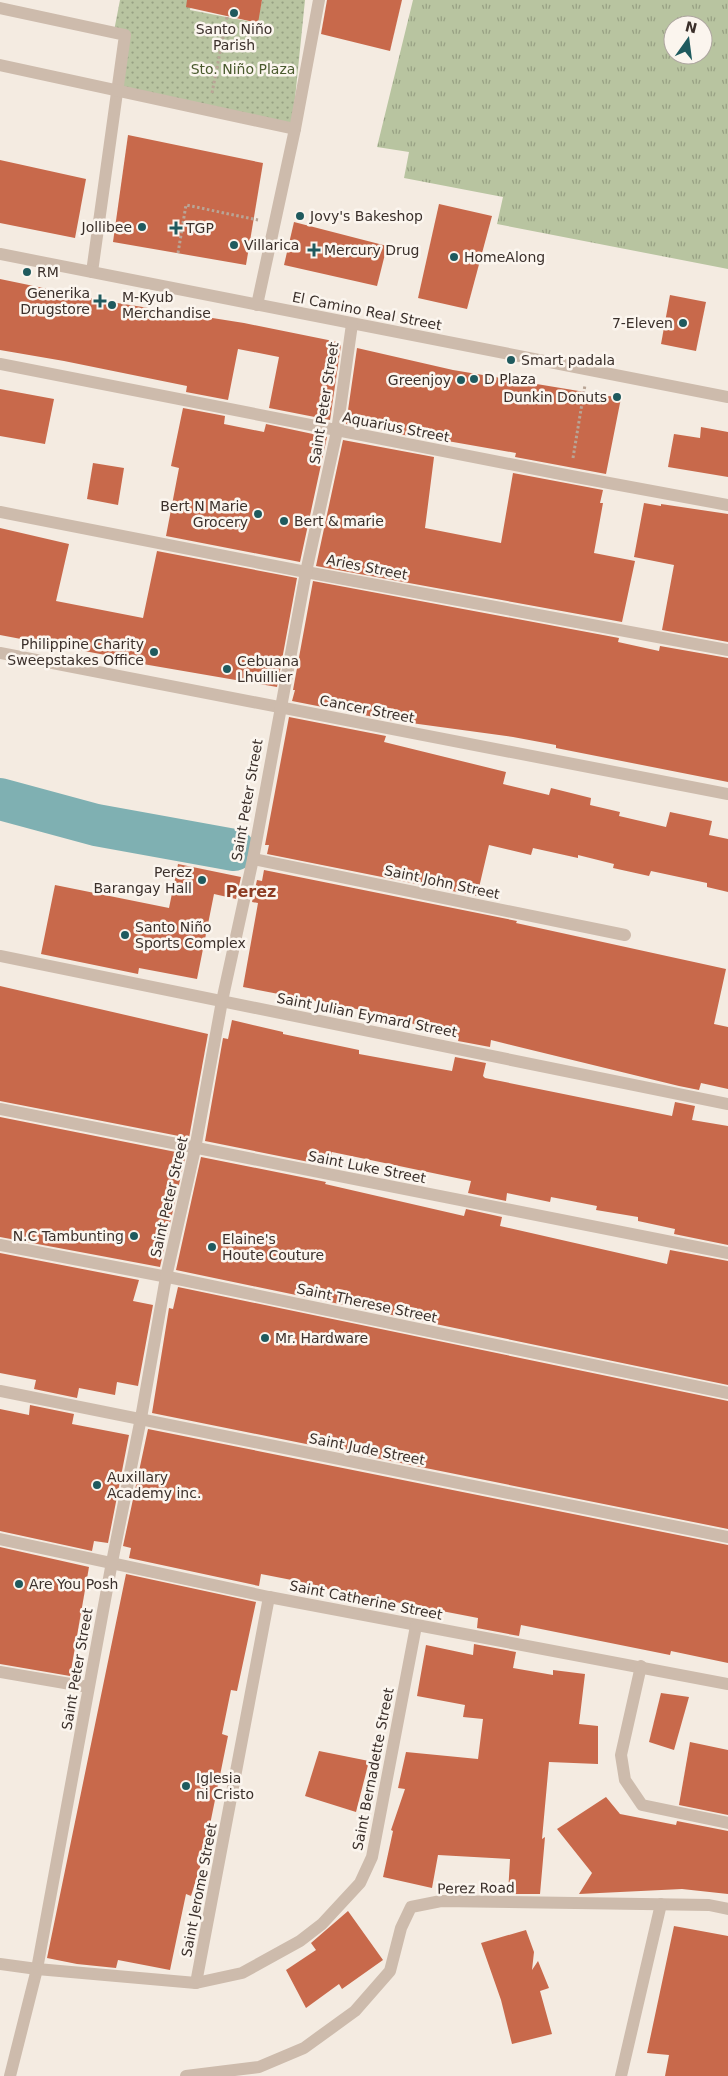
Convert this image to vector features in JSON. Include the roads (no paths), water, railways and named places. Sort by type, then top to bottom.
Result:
[{"type":"street","points":[[257,305],[319,0]]},
{"type":"street","points":[[0,8],[125,35],[92,272]]},
{"type":"street","points":[[0,65],[294,128]]},
{"type":"street","name":"El Camino Real Street","points":[[0,254],[728,397]]},
{"type":"street","name":"Saint Peter Street","points":[[10,2076],[37,1969],[88,1687],[142,1418],[166,1277],[196,1148],[222,1001],[252,858],[279,708],[337,431],[352,324]]},
{"type":"street","name":"Aquarius Street","points":[[0,364],[337,431],[728,505]]},
{"type":"street","name":"Aries Street","points":[[0,512],[306,572],[728,650]]},
{"type":"street","name":"Cancer Street","points":[[0,653],[728,794]]},
{"type":"street","name":"Saint John Street","points":[[252,858],[625,935]]},
{"type":"street","name":"Saint Julian Eymard Street","points":[[0,956],[728,1104]]},
{"type":"street","name":"Saint Luke Street","points":[[0,1109],[728,1253]]},
{"type":"street","name":"Saint Therese Street","points":[[0,1245],[166,1277],[728,1393]]},
{"type":"street","name":"Saint Jude Street","points":[[0,1390],[728,1537]]},
{"type":"street","name":"Saint Catherine Street","points":[[0,1539],[269,1597],[728,1684]]},
{"type":"street","name":"Saint Jerome Street","points":[[196,1984],[269,1597]]},
{"type":"street","name":"Saint Bernadette Street","points":[[0,1964],[196,1984],[242,1973],[300,1941],[322,1924],[360,1883],[372,1857],[416,1626]]},
{"type":"street","points":[[640,1666],[621,1755],[625,1780],[642,1805],[728,1823]]},
{"type":"street","points":[[0,1672],[88,1687]]},
{"type":"street","name":"Perez Road","points":[[186,2076],[259,2067],[304,2048],[355,2011],[390,1971],[400,1928],[410,1907],[441,1901],[709,1905],[728,1909]]},
{"type":"street","points":[[621,2076],[661,1904]]},
{"type":"waterway","points":[[0,799],[96,825],[234,850]]},
{"type":"place","name":"Santo Niño Parish","points":[[234,13]]},
{"type":"place","name":"Jovy's Bakeshop","points":[[300,216]]},
{"type":"place","name":"Jollibee","points":[[142,227]]},
{"type":"place","name":"TGP","points":[[176,228]]},
{"type":"place","name":"Villarica","points":[[234,245]]},
{"type":"place","name":"Mercury Drug","points":[[314,250]]},
{"type":"place","name":"HomeAlong","points":[[454,257]]},
{"type":"place","name":"RM","points":[[27,272]]},
{"type":"place","name":"Generika Drugstore","points":[[100,301]]},
{"type":"place","name":"M-Kyub Merchandise","points":[[112,305]]},
{"type":"place","name":"7-Eleven","points":[[683,323]]},
{"type":"place","name":"Smart padala","points":[[511,360]]},
{"type":"place","name":"D Plaza","points":[[474,379]]},
{"type":"place","name":"Greenjoy","points":[[461,380]]},
{"type":"place","name":"Dunkin Donuts","points":[[617,397]]},
{"type":"place","name":"Bert N Marie Grocery","points":[[258,514]]},
{"type":"place","name":"Bert & marie","points":[[284,521]]},
{"type":"place","name":"Philippine Charity Sweepstakes Office","points":[[154,652]]},
{"type":"place","name":"Cebuana Lhuillier","points":[[227,669]]},
{"type":"place","name":"Perez Barangay Hall","points":[[202,880]]},
{"type":"place","name":"Santo Niño Sports Complex","points":[[125,935]]},
{"type":"place","name":"N.C Tambunting","points":[[134,1236]]},
{"type":"place","name":"Elaine's Houte Couture","points":[[212,1247]]},
{"type":"place","name":"Mr. Hardware","points":[[265,1338]]},
{"type":"place","name":"Auxillary Academy inc.","points":[[97,1485]]},
{"type":"place","name":"Are You Posh","points":[[19,1584]]},
{"type":"place","name":"Iglesia ni Cristo","points":[[186,1786]]},
{"type":"district","name":"Perez","points":[[251,891]]},
{"type":"park label","name":"Sto. Niño Plaza","points":[[243,69]]}]
